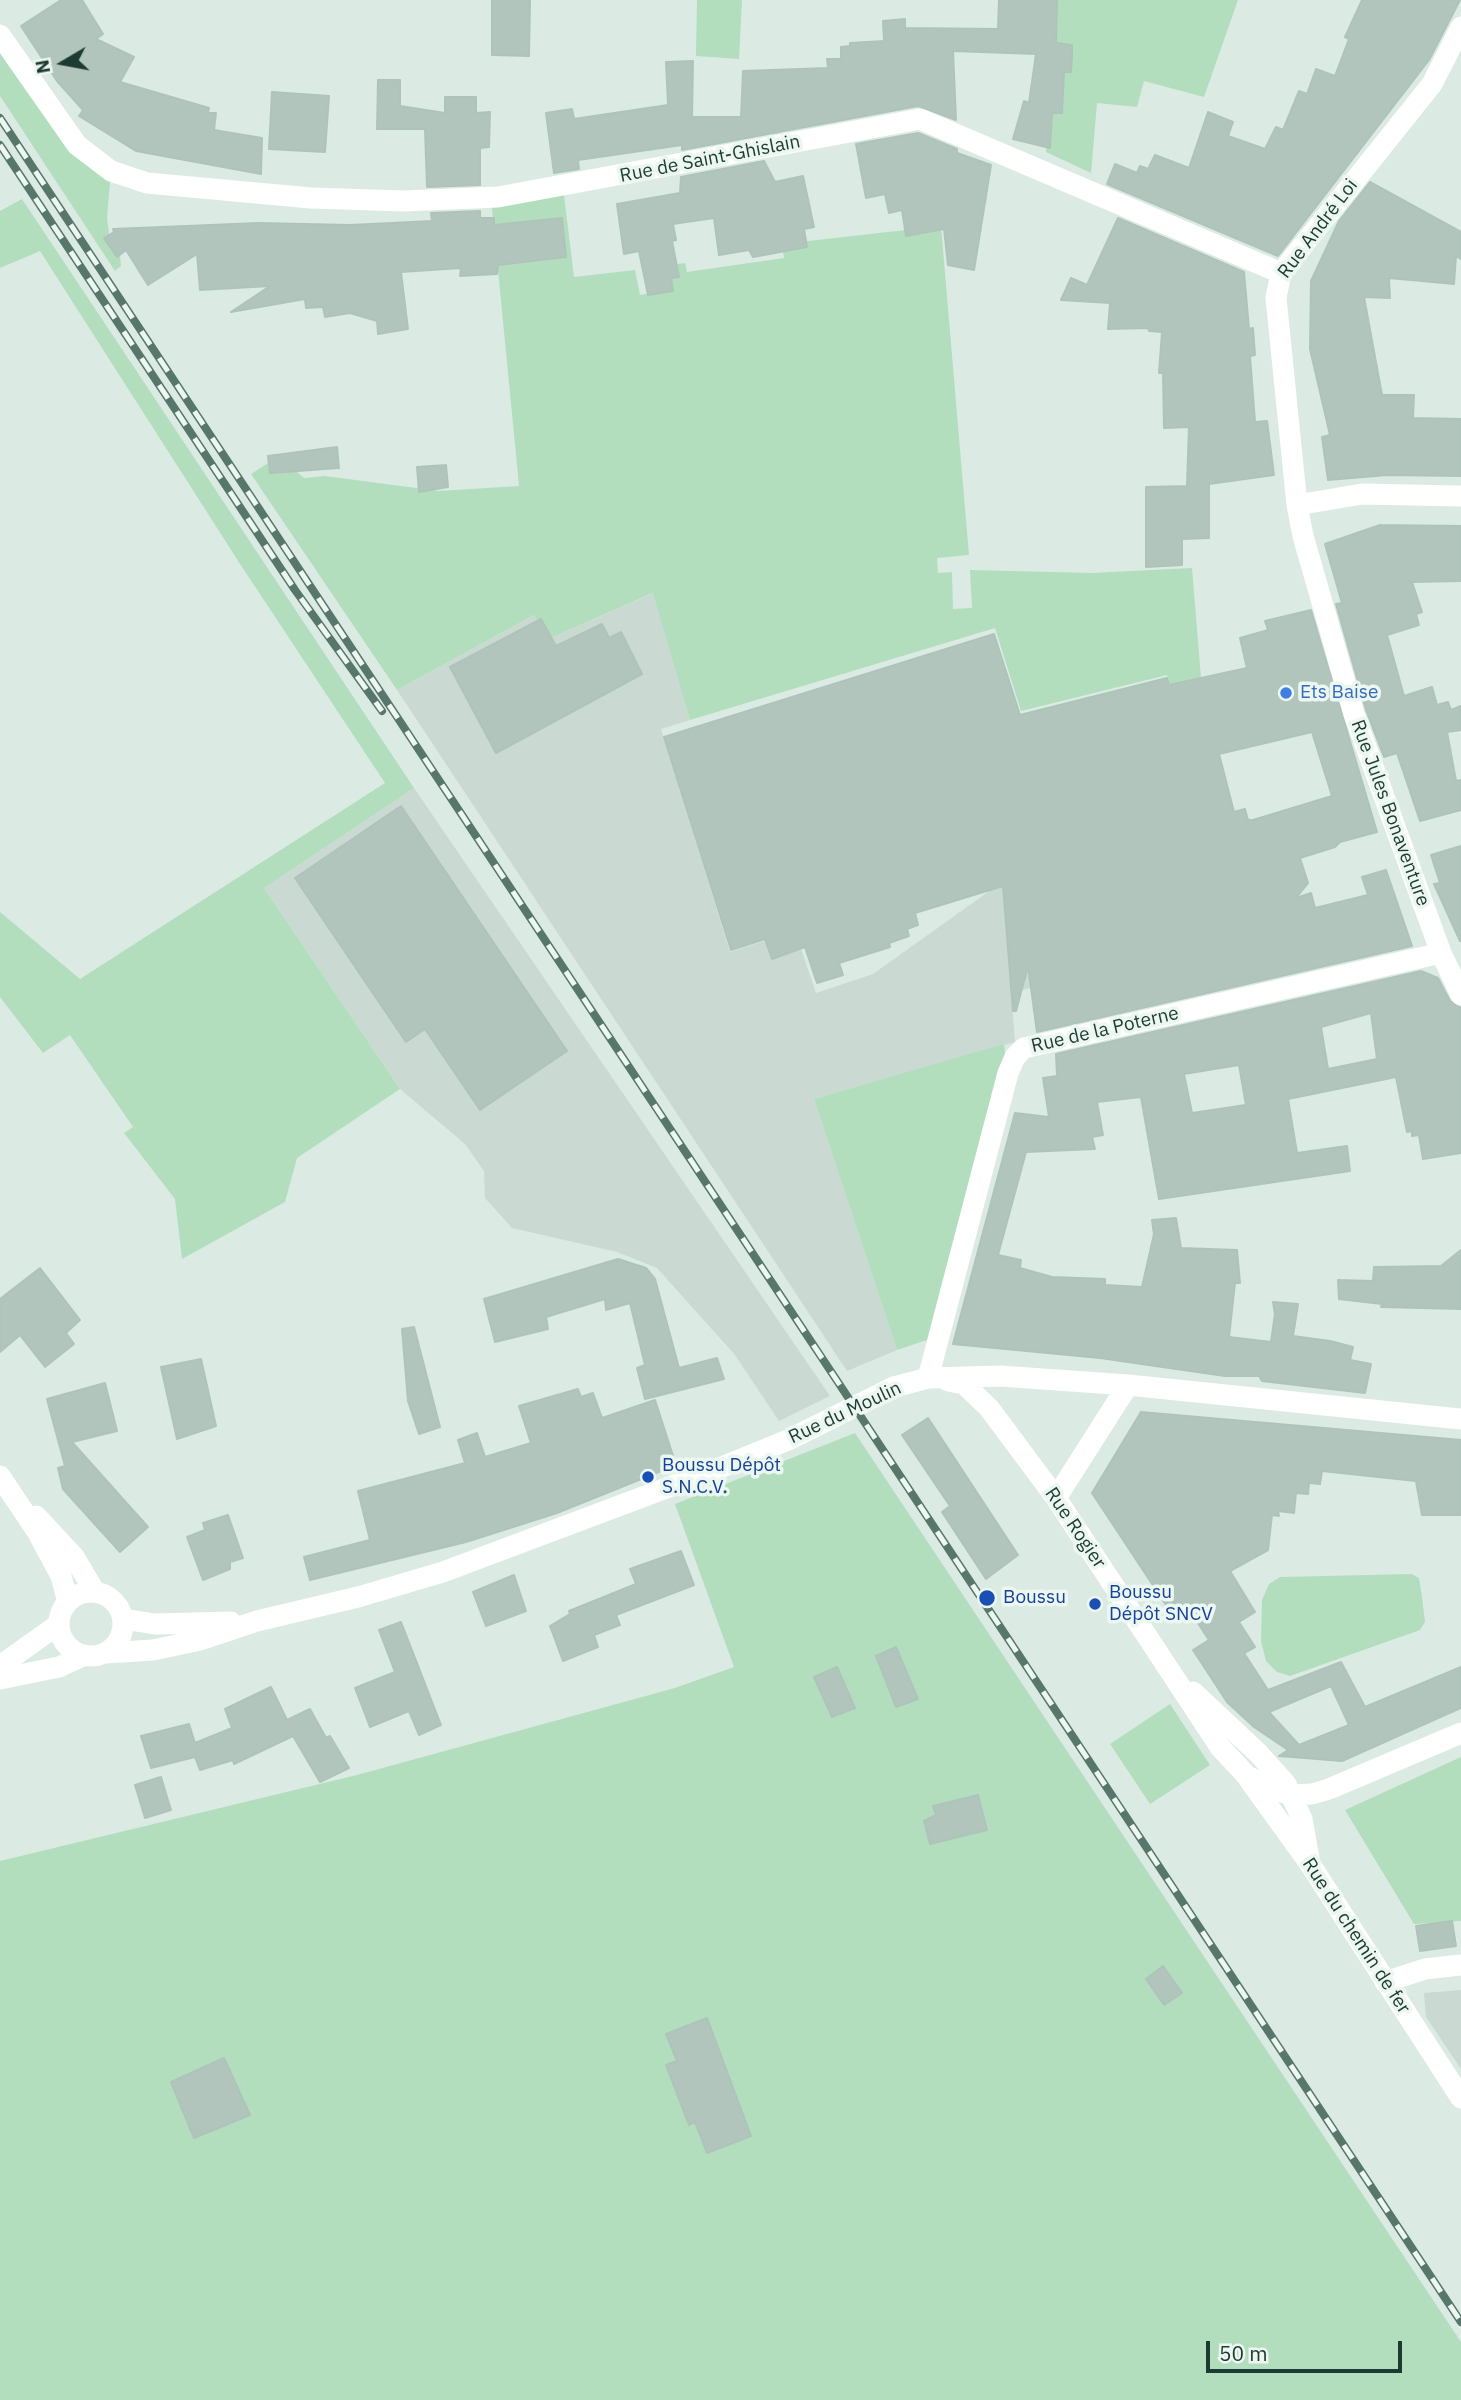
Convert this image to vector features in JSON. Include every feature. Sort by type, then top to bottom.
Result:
[{"type":"street","name":"Rue André Loi","points":[[1297,505],[1276,298],[1281,274],[1432,84],[1461,27]]},
{"type":"street","name":"Rue de Saint-Ghislain","points":[[0,35],[63,129],[93,160],[111,171],[147,183],[311,198],[404,201],[491,198],[732,156],[920,119],[1281,274]]},
{"type":"street","points":[[1297,505],[1362,494],[1461,496]]},
{"type":"street","name":"Rue Jules Bonaventure","points":[[1297,505],[1354,714],[1441,953],[1461,995]]},
{"type":"street","name":"Rue de la Poterne","points":[[928,1378],[1008,1073],[1015,1057],[1024,1048],[1441,953]]},
{"type":"street","name":"Rue du Moulin","points":[[0,1679],[59,1667],[95,1654],[153,1650],[188,1643],[257,1621],[358,1597],[443,1572],[718,1469],[788,1440],[894,1387],[928,1378],[1000,1376],[1128,1385],[1461,1419]]},
{"type":"street","name":"Rue Rogier","points":[[928,1378],[964,1384],[976,1393],[1056,1498],[1220,1747],[1247,1776]]},
{"type":"street","points":[[1056,1498],[1128,1385]]},
{"type":"street","points":[[0,1476],[19,1501],[61,1576],[68,1602]]},
{"type":"street","points":[[19,1501],[47,1526],[74,1557],[95,1592]]},
{"type":"street","points":[[0,1667],[59,1624],[68,1602],[76,1596],[95,1592],[108,1596],[118,1606],[123,1619],[120,1639],[95,1654],[66,1644],[59,1624]]},
{"type":"street","name":"Rue du Moulin","points":[[123,1619],[155,1624],[257,1621]]},
{"type":"street","points":[[1178,1680],[1210,1706],[1259,1754],[1311,1793]]},
{"type":"street","points":[[1247,1776],[1311,1793],[1461,1733]]},
{"type":"street","name":"Rue du chemin de fer","points":[[1247,1776],[1310,1864],[1461,2098]]},
{"type":"street","points":[[1310,1864],[1302,1819],[1311,1793]]},
{"type":"street","points":[[1385,1982],[1425,1969],[1461,1965]]},
{"type":"shaded area","points":[[654,593],[690,720],[661,729],[730,952],[795,931],[816,993],[873,974],[1002,882],[1008,951],[1073,977],[1011,993],[1015,1042],[814,1099],[897,1350],[847,1371],[397,690],[534,615],[548,639]]},
{"type":"shaded area","points":[[414,788],[830,1396],[779,1421],[735,1355],[657,1268],[617,1252],[512,1228],[485,1198],[484,1171],[465,1144],[400,1089],[264,888]]},
{"type":"shaded area","points":[[1461,1990],[1461,2069],[1426,2017],[1424,1993]]},
{"type":"green space","points":[[697,0],[742,0],[739,59],[696,56]]},
{"type":"green space","points":[[1053,0],[1238,0],[1204,97],[1144,81],[1137,107],[1097,103],[1091,173],[1046,152]]},
{"type":"green space","points":[[0,35],[111,171],[107,218],[111,248],[119,247],[121,266],[115,271],[0,96]]},
{"type":"green space","points":[[563,187],[574,277],[635,270],[640,295],[658,292],[655,267],[685,263],[687,272],[784,258],[782,244],[941,226],[969,555],[937,558],[938,573],[952,572],[953,609],[972,608],[970,570],[1091,573],[1192,568],[1201,678],[1170,685],[1167,675],[1021,711],[995,628],[690,720],[653,593],[548,639],[534,615],[397,690],[251,474],[279,456],[304,478],[325,476],[439,491],[519,486],[491,198]]},
{"type":"green space","points":[[22,199],[414,788],[264,888],[400,1089],[297,1158],[285,1202],[182,1259],[175,1199],[124,1133],[133,1127],[70,1035],[43,1053],[0,997],[0,912],[80,979],[385,783],[242,567],[40,251],[0,268],[0,211]]},
{"type":"green space","points":[[1004,1044],[1005,1055],[930,1339],[897,1350],[814,1099]]},
{"type":"green space","points":[[855,1433],[1461,2342],[1461,2400],[0,2400],[0,1861],[357,1775],[675,1688],[734,1667],[675,1504]]},
{"type":"green space","points":[[1412,1574],[1419,1578],[1422,1597],[1425,1622],[1420,1630],[1290,1676],[1277,1672],[1266,1661],[1261,1641],[1262,1600],[1269,1584],[1280,1577]]},
{"type":"green space","points":[[1170,1704],[1210,1765],[1150,1804],[1110,1744]]},
{"type":"green space","points":[[1461,1757],[1461,1921],[1414,1924],[1345,1810]]},
{"type":"building","points":[[61,0],[82,0],[103,34],[96,39],[134,57],[120,82],[209,108],[208,113],[216,113],[214,130],[262,138],[261,174],[136,151],[79,116],[83,110],[57,81],[21,26]]},
{"type":"building","points":[[492,0],[530,0],[529,56],[492,55]]},
{"type":"building","points":[[999,0],[1057,0],[1056,43],[1072,45],[1072,56],[1071,72],[1064,72],[1062,113],[1052,113],[1050,148],[1013,139],[1024,101],[1029,103],[1036,54],[953,51],[956,120],[918,106],[682,150],[682,145],[578,160],[579,169],[554,173],[546,113],[572,109],[574,119],[668,105],[666,62],[693,61],[692,117],[741,117],[743,71],[828,68],[827,59],[841,59],[841,47],[850,46],[850,43],[884,41],[883,21],[905,19],[905,28],[998,29]]},
{"type":"building","points":[[1362,0],[1460,0],[1429,60],[1278,256],[1107,184],[1115,164],[1137,173],[1140,166],[1148,169],[1155,155],[1189,168],[1208,112],[1233,122],[1228,136],[1265,149],[1276,127],[1283,130],[1299,91],[1307,94],[1316,69],[1335,76],[1349,39],[1345,37]]},
{"type":"building","points":[[378,80],[400,80],[400,106],[445,113],[445,97],[476,97],[476,113],[490,112],[489,147],[480,148],[480,185],[427,187],[425,129],[377,129]]},
{"type":"building","points":[[272,92],[329,96],[325,152],[269,149]]},
{"type":"building","points":[[918,133],[957,149],[957,153],[991,165],[974,270],[948,265],[944,229],[906,236],[902,210],[889,213],[885,194],[866,198],[856,144]]},
{"type":"building","points":[[764,161],[775,182],[803,176],[814,227],[804,229],[807,247],[753,257],[749,250],[719,255],[714,218],[673,224],[676,240],[672,241],[679,277],[671,278],[673,291],[648,295],[639,251],[624,254],[617,204],[680,193],[681,177]]},
{"type":"building","points":[[1370,182],[1461,232],[1461,259],[1456,256],[1454,284],[1389,278],[1390,298],[1364,297],[1382,395],[1414,395],[1413,418],[1461,419],[1461,476],[1387,475],[1328,480],[1322,437],[1330,435],[1310,349],[1311,281],[1339,221]]},
{"type":"building","points":[[480,211],[480,218],[494,218],[494,225],[562,218],[566,257],[498,265],[497,274],[460,276],[461,268],[401,272],[408,329],[378,334],[377,321],[350,313],[325,317],[323,307],[306,308],[305,299],[231,312],[270,286],[200,290],[197,254],[148,285],[126,250],[117,257],[104,238],[114,232],[113,229],[259,223],[350,225],[432,221],[431,213]]},
{"type":"building","points":[[1118,218],[1244,272],[1249,329],[1253,328],[1255,355],[1250,356],[1255,422],[1267,421],[1274,475],[1209,484],[1209,538],[1182,539],[1182,565],[1146,567],[1146,487],[1187,486],[1189,427],[1164,428],[1163,373],[1159,373],[1162,332],[1149,331],[1148,328],[1108,329],[1110,303],[1061,300],[1071,278],[1087,285]]},
{"type":"building","points":[[337,447],[339,468],[270,473],[268,456]]},
{"type":"building","points":[[446,465],[448,487],[419,492],[417,467]]},
{"type":"building","points":[[1380,525],[1461,526],[1461,581],[1412,582],[1422,612],[1416,614],[1419,625],[1387,635],[1404,696],[1432,687],[1437,705],[1448,702],[1451,710],[1461,706],[1461,730],[1447,732],[1456,781],[1461,780],[1461,810],[1420,821],[1397,753],[1384,757],[1366,710],[1336,604],[1342,603],[1325,544]]},
{"type":"building","points":[[1311,610],[1377,832],[1340,842],[1335,847],[1300,858],[1308,883],[1296,898],[1311,893],[1315,908],[1368,895],[1362,877],[1386,870],[1412,946],[1037,1032],[1028,966],[1016,1011],[1013,1011],[1003,886],[915,913],[918,925],[907,929],[909,936],[889,943],[890,947],[839,963],[843,975],[817,983],[805,947],[772,959],[765,939],[731,950],[664,737],[994,634],[1020,715],[1167,678],[1169,685],[1247,668],[1240,638],[1268,630],[1265,621]],"holes":[[[1312,732],[1332,796],[1248,820],[1245,809],[1234,812],[1219,754]]]},
{"type":"building","points":[[541,619],[556,646],[602,624],[609,638],[621,632],[642,674],[496,753],[450,667]]},
{"type":"building","points":[[401,806],[567,1051],[480,1110],[425,1029],[406,1042],[295,878]]},
{"type":"building","points":[[1461,846],[1460,941],[1434,884],[1440,883],[1431,855]]},
{"type":"building","points":[[1421,971],[1438,978],[1450,1001],[1461,1008],[1461,1153],[1423,1159],[1419,1135],[1412,1136],[1412,1131],[1407,1132],[1396,1077],[1288,1099],[1297,1153],[1347,1146],[1350,1171],[1159,1199],[1141,1097],[1097,1102],[1103,1135],[1092,1137],[1095,1149],[1026,1152],[998,1255],[1021,1260],[1020,1268],[1052,1277],[1105,1279],[1105,1285],[1142,1287],[1154,1234],[1152,1220],[1176,1218],[1181,1248],[1237,1250],[1240,1283],[1235,1283],[1229,1337],[1271,1342],[1275,1314],[1273,1302],[1298,1304],[1293,1336],[1353,1347],[1350,1360],[1371,1364],[1365,1393],[1262,1381],[1259,1376],[1225,1376],[1100,1358],[953,1344],[1015,1113],[1049,1117],[1043,1078],[1057,1076],[1056,1054]],"holes":[[[1371,1013],[1377,1059],[1328,1069],[1321,1027]],[[1239,1065],[1246,1105],[1192,1113],[1184,1074]]]},
{"type":"building","points":[[1461,1250],[1461,1309],[1381,1307],[1382,1304],[1339,1299],[1338,1280],[1373,1281],[1374,1267],[1441,1266]]},
{"type":"building","points":[[618,1259],[646,1268],[655,1279],[679,1368],[717,1358],[724,1379],[645,1399],[637,1368],[645,1365],[630,1303],[606,1310],[605,1299],[546,1317],[548,1329],[495,1342],[484,1299]]},
{"type":"building","points":[[40,1268],[80,1320],[66,1333],[74,1344],[45,1367],[20,1335],[0,1352],[0,1299]]},
{"type":"building","points":[[414,1327],[440,1427],[419,1434],[408,1401],[402,1329]]},
{"type":"building","points":[[201,1359],[216,1426],[177,1439],[161,1367]]},
{"type":"building","points":[[105,1383],[117,1431],[72,1442],[148,1527],[120,1552],[63,1489],[58,1468],[65,1466],[47,1399]]},
{"type":"building","points":[[578,1389],[581,1397],[593,1393],[602,1418],[655,1400],[676,1465],[557,1513],[466,1542],[310,1580],[304,1557],[370,1540],[358,1491],[465,1463],[458,1440],[477,1433],[485,1457],[531,1443],[519,1406]]},
{"type":"building","points":[[1141,1412],[1461,1440],[1461,1515],[1422,1515],[1416,1481],[1322,1471],[1320,1484],[1309,1483],[1308,1494],[1296,1493],[1294,1513],[1278,1511],[1279,1516],[1272,1515],[1268,1550],[1230,1571],[1255,1612],[1239,1622],[1255,1647],[1244,1653],[1268,1690],[1341,1662],[1365,1707],[1461,1667],[1461,1708],[1342,1761],[1279,1756],[1288,1750],[1254,1727],[1227,1702],[1193,1650],[1209,1640],[1186,1605],[1172,1614],[1092,1493]],"holes":[[[1331,1686],[1349,1725],[1299,1745],[1269,1712]]]},
{"type":"building","points":[[928,1418],[1018,1555],[986,1579],[942,1512],[950,1506],[902,1435]]},
{"type":"building","points":[[228,1515],[243,1558],[230,1562],[230,1569],[203,1580],[187,1537],[205,1530],[203,1523]]},
{"type":"building","points":[[681,1551],[694,1585],[616,1615],[620,1625],[594,1635],[598,1647],[563,1661],[550,1626],[570,1614],[569,1611],[636,1584],[630,1569]]},
{"type":"building","points":[[514,1575],[526,1611],[486,1626],[473,1592]]},
{"type":"building","points":[[401,1622],[441,1725],[419,1735],[409,1711],[370,1727],[355,1688],[395,1672],[379,1630]]},
{"type":"building","points":[[896,1647],[918,1699],[896,1707],[876,1656]]},
{"type":"building","points":[[837,1667],[855,1708],[832,1717],[814,1677]]},
{"type":"building","points":[[271,1687],[287,1720],[310,1709],[326,1738],[330,1736],[349,1768],[320,1782],[293,1736],[234,1764],[233,1760],[200,1770],[195,1757],[151,1768],[141,1736],[189,1724],[195,1743],[232,1728],[225,1709]]},
{"type":"building","points":[[161,1777],[171,1810],[145,1818],[135,1785]]},
{"type":"building","points":[[978,1795],[987,1830],[930,1844],[924,1821],[936,1815],[933,1806]]},
{"type":"building","points":[[1452,1921],[1456,1946],[1420,1951],[1416,1926]]},
{"type":"building","points":[[1163,1966],[1182,1993],[1164,2005],[1146,1979]]},
{"type":"building","points":[[707,2018],[751,2136],[707,2153],[695,2122],[689,2125],[666,2065],[677,2061],[666,2034]]},
{"type":"building","points":[[224,2058],[250,2115],[194,2138],[171,2082]]},
{"type":"railway","points":[[0,118],[1461,2322]]},
{"type":"railway","points":[[0,145],[295,590],[382,711]]},
{"type":"place","name":"Ets Baise","points":[[1286,693]]},
{"type":"place","name":"Boussu Dépôt S.N.C.V.","points":[[648,1477]]},
{"type":"place","name":"Boussu","points":[[987,1598]]},
{"type":"place","name":"Boussu Dépôt SNCV","points":[[1095,1604]]}]
